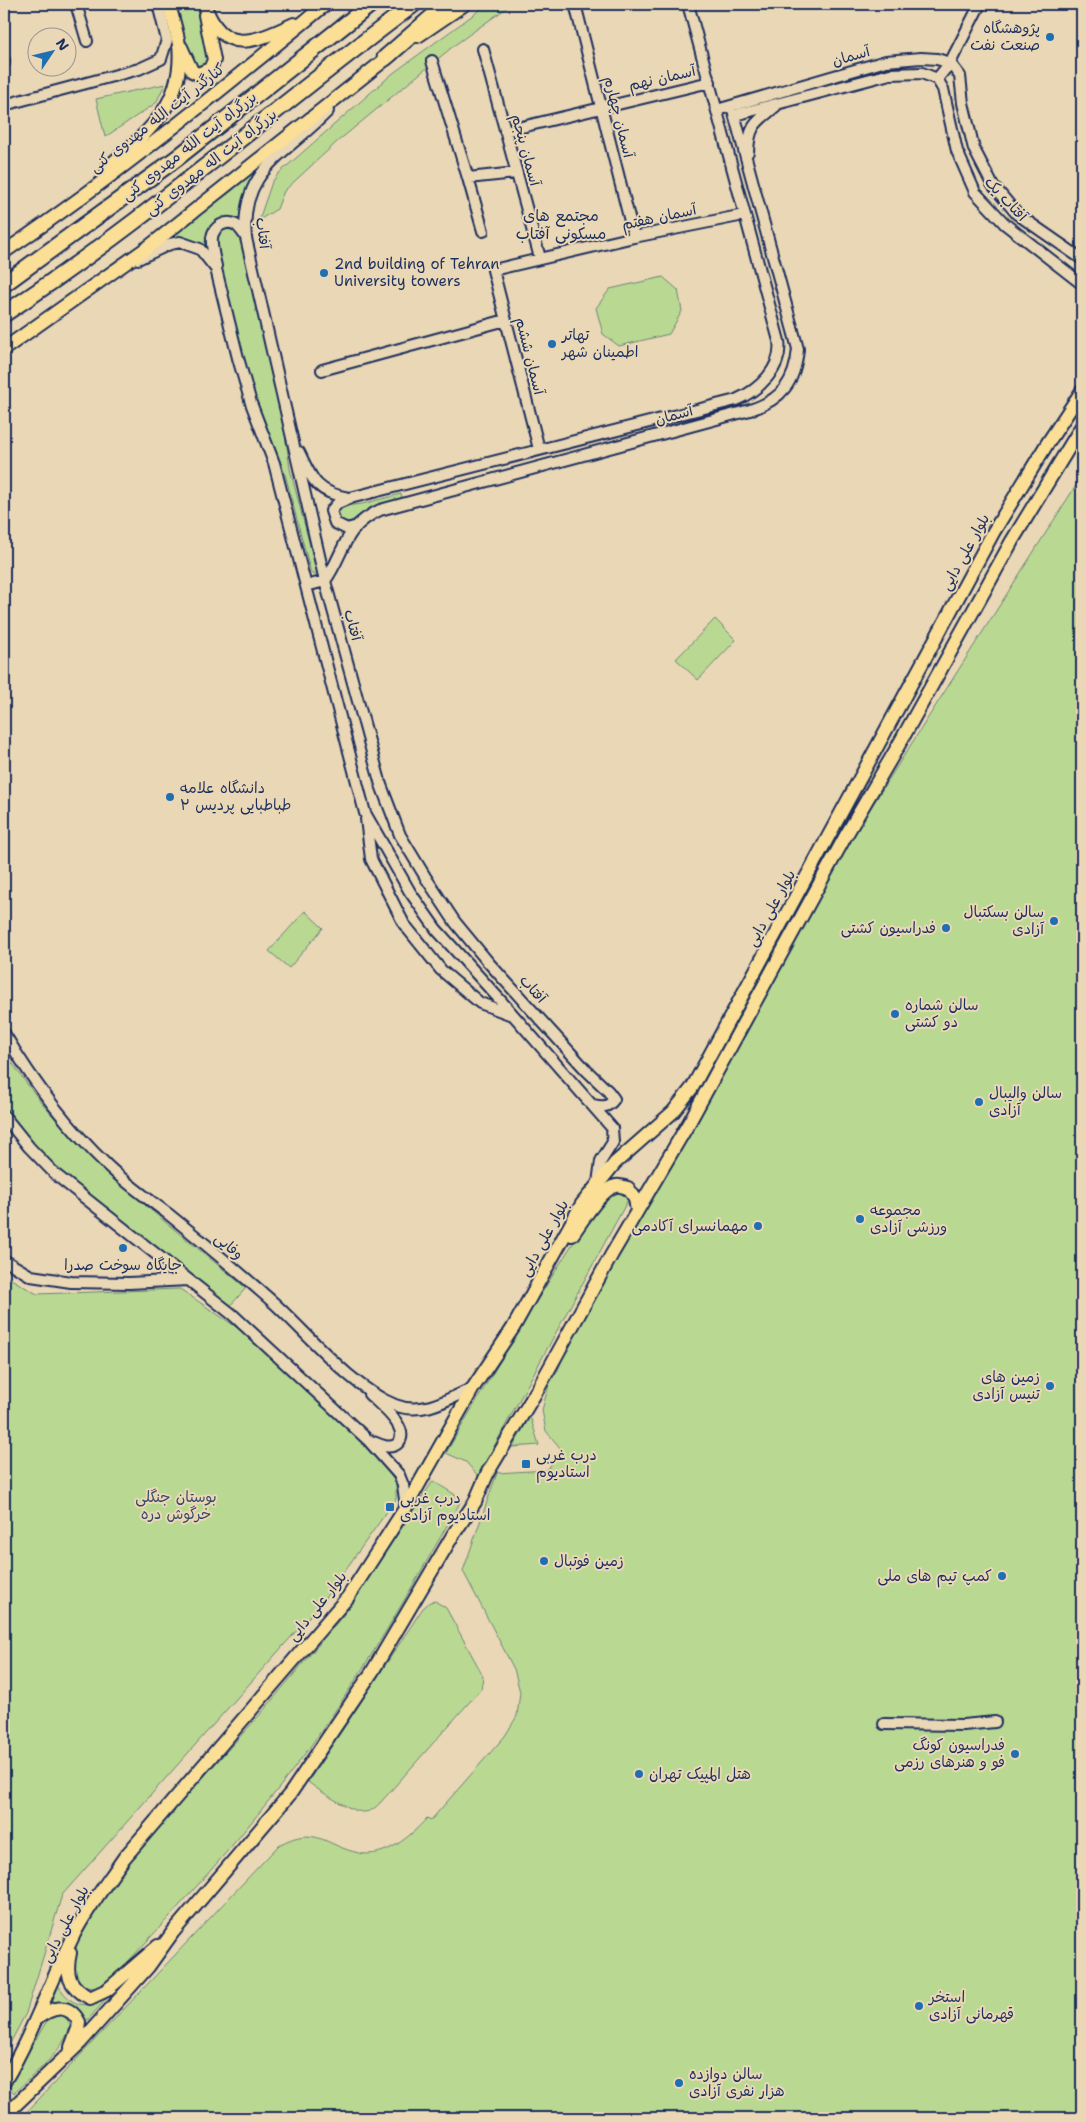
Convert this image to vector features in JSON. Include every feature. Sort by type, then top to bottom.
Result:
[{"type":"highway","name":"بزرگراه آیت الله مهدوی کنی","points":[[4,284],[177,158],[371,4]]},
{"type":"highway","name":"بزرگراه آیت اله مهدوی کنی","points":[[4,314],[192,178],[340,60],[414,4]]},
{"type":"highway","points":[[385,58],[447,4]]},
{"type":"main road","points":[[94,186],[103,172],[145,134],[162,115],[169,102],[178,77],[178,43],[169,4]]},
{"type":"main road","points":[[178,43],[192,71],[198,74],[210,69],[214,60],[204,4]]},
{"type":"main road","points":[[204,4],[217,29],[228,38],[240,40],[263,38],[298,22],[326,4]]},
{"type":"main road","name":"کنارگذر آیت الله مهدوی کنی","points":[[4,252],[51,220],[217,93],[326,4]]},
{"type":"main road","points":[[4,349],[126,264],[339,97],[385,58],[464,4]]},
{"type":"main road","name":"بلوار علی دایی","points":[[4,2082],[20,2055],[75,1933],[124,1858],[348,1597],[406,1507],[473,1388],[513,1328],[582,1204],[615,1163],[673,1112],[692,1088],[990,540],[1047,444],[1082,391]]},
{"type":"main road","name":"بلوار علی دایی","points":[[4,2116],[80,2043],[148,1967],[174,1932],[290,1794],[372,1672],[453,1534],[475,1502],[488,1472],[539,1387],[637,1211],[690,1122],[845,837],[897,748],[1007,549],[1082,426]]},
{"type":"main road","points":[[546,1268],[608,1189],[616,1186],[628,1188],[635,1198],[637,1211]]},
{"type":"main road","points":[[75,1933],[68,1973],[72,1984],[81,1994],[90,1998],[107,1990],[174,1932]]},
{"type":"main road","points":[[36,2019],[58,2007],[72,2011],[79,2022],[69,2052]]},
{"type":"street","points":[[76,4],[87,42]]},
{"type":"street","points":[[4,105],[131,72],[162,59],[168,40],[158,4]]},
{"type":"street","name":"آسمان چهارم","points":[[574,4],[634,237]]},
{"type":"street","points":[[688,4],[717,110]]},
{"type":"street","points":[[937,79],[950,63],[980,4]]},
{"type":"street","name":"آسمان پنجم","points":[[482,49],[540,258]]},
{"type":"street","name":"آسمان","points":[[734,110],[886,61],[921,58],[937,59],[950,63]]},
{"type":"street","points":[[432,61],[468,178],[482,231]]},
{"type":"street","name":"آفتاب یک","points":[[950,63],[960,76],[963,103],[974,149],[992,184],[1017,214],[1082,259]]},
{"type":"street","name":"آسمان","points":[[350,498],[736,400],[761,384],[775,364],[780,350],[717,110],[734,110],[779,104],[890,74],[922,73],[937,79]]},
{"type":"street","name":"آفتاب یک","points":[[937,79],[943,89],[957,151],[975,192],[1005,224],[1082,284]]},
{"type":"street","name":"آسمان نهم","points":[[505,131],[710,82]]},
{"type":"street","name":"آفتاب","points":[[339,97],[322,117],[274,159],[258,178],[247,203],[245,222],[246,238],[325,581],[381,785],[400,835],[455,922],[488,962],[614,1099],[610,1104],[603,1107],[593,1105]]},
{"type":"street","points":[[748,163],[749,138],[752,127],[779,104]]},
{"type":"street","name":"آسمان","points":[[325,581],[354,527],[370,515],[395,505],[750,410],[772,401],[782,393],[795,371],[798,350],[734,110]]},
{"type":"street","points":[[468,178],[516,172]]},
{"type":"street","name":"آسمان هفتم","points":[[493,270],[634,237],[744,215]]},
{"type":"street","points":[[216,269],[212,240],[213,233],[222,224],[230,223],[236,226],[246,238]]},
{"type":"street","name":"آفتاب","points":[[126,264],[170,244],[180,242],[200,249],[216,269],[238,358],[274,463],[365,810],[410,892],[436,929],[515,1016],[612,1128],[613,1142],[601,1162],[598,1183]]},
{"type":"street","name":"آسمان ششم","points":[[493,270],[539,449]]},
{"type":"street","points":[[322,370],[506,320]]},
{"type":"street","points":[[292,437],[313,480],[325,492],[350,498]]},
{"type":"street","points":[[350,498],[338,503],[331,511],[331,515],[335,523],[340,527],[347,529],[354,527]]},
{"type":"street","points":[[306,586],[325,581]]},
{"type":"street","points":[[365,810],[371,859],[404,924],[441,970],[480,1003],[515,1016]]},
{"type":"street","name":"وفایی","points":[[4,1033],[24,1067],[43,1093],[79,1137],[109,1167],[273,1303],[359,1384],[395,1405],[416,1408],[438,1404],[473,1388]]},
{"type":"street","points":[[4,1116],[29,1147],[56,1175],[258,1336],[368,1440],[399,1475],[403,1485],[406,1507]]},
{"type":"street","points":[[4,1260],[31,1276],[71,1282],[129,1283],[188,1280]]},
{"type":"street","points":[[359,1384],[396,1421],[402,1431],[401,1439],[389,1447],[368,1440]]},
{"type":"street","points":[[884,1724],[963,1725],[995,1722]]},
{"type":"green space","points":[[175,4],[198,4],[210,61],[206,65],[199,67],[185,47]]},
{"type":"green space","points":[[488,4],[512,4],[456,44],[338,141],[284,191],[277,209],[259,220],[272,182],[279,173],[392,74]]},
{"type":"green space","points":[[165,84],[156,103],[105,137],[96,99]]},
{"type":"green space","points":[[288,142],[255,178],[246,197],[241,224],[218,221],[214,262],[197,243],[152,251],[230,192]]},
{"type":"green space","points":[[228,227],[234,228],[242,238],[278,381],[290,469],[317,572],[315,575],[311,573],[285,474],[246,373],[217,253],[217,237],[220,232]]},
{"type":"green space","points":[[663,277],[678,290],[682,311],[669,334],[619,346],[603,334],[596,308],[610,289]]},
{"type":"green space","name":"مجموعه ورزشی آزادی","points":[[1082,476],[1082,2118],[21,2118],[279,1845],[302,1836],[312,1836],[359,1853],[378,1853],[388,1849],[405,1839],[427,1818],[431,1820],[505,1736],[517,1716],[520,1692],[514,1669],[463,1571],[497,1473],[547,1470],[562,1450],[546,1431],[542,1410],[550,1381],[558,1370],[578,1320],[736,1050],[854,834]]},
{"type":"green space","points":[[401,494],[402,498],[367,510],[350,522],[344,523],[338,518],[338,512],[344,506],[362,504]]},
{"type":"green space","points":[[715,619],[736,640],[698,680],[676,659]]},
{"type":"green space","points":[[305,911],[323,928],[289,968],[269,951]]},
{"type":"green space","points":[[4,1050],[29,1086],[85,1150],[146,1206],[246,1288],[230,1306],[67,1178],[35,1145],[4,1105]]},
{"type":"green space","points":[[616,1192],[628,1200],[478,1476],[466,1462],[446,1453],[514,1338],[576,1239],[590,1218]]},
{"type":"green space","name":"بوستان جنگلی خرگوش دره","points":[[4,1275],[37,1294],[180,1289],[254,1339],[385,1466],[396,1484],[396,1499],[323,1601],[62,1895],[26,2013],[4,2055]]},
{"type":"green space","points":[[530,1416],[539,1445],[513,1447]]},
{"type":"green space","points":[[433,1481],[462,1499],[376,1648],[329,1720],[258,1814],[152,1936],[108,1983],[96,1988],[84,1987],[76,1978],[73,1960],[78,1940],[108,1890],[152,1834],[263,1711],[345,1613]]},
{"type":"green space","points":[[435,1601],[446,1608],[480,1670],[483,1677],[481,1689],[378,1805],[368,1811],[357,1811],[334,1800],[308,1782],[423,1608],[430,1602]]},
{"type":"green space","points":[[55,1980],[67,1996],[79,2004],[93,2003],[111,1994],[83,2025],[82,2019],[46,2008]]},
{"type":"green space","points":[[58,2014],[66,2018],[70,2025],[62,2044],[47,2062],[14,2093],[8,2086],[48,2019]]},
{"type":"place","name":"پژوهشگاه صنعت نفت","points":[[1050,37]]},
{"type":"place","name":"2nd building of Tehran University towers","points":[[324,273]]},
{"type":"place","name":"تهاتر اطمینان شهر","points":[[552,344]]},
{"type":"place","name":"دانشگاه علامه طباطبایی پردیس ۲","points":[[170,797]]},
{"type":"place","name":"سالن بسکتبال آزادی","points":[[1054,921]]},
{"type":"place","name":"فدراسیون کشتی","points":[[946,928]]},
{"type":"place","name":"سالن شماره دو کشتی","points":[[895,1014]]},
{"type":"place","name":"سالن والیبال آزادی","points":[[979,1102]]},
{"type":"place","name":"مجموعه ورزشی آزادی","points":[[860,1219]]},
{"type":"place","name":"مهمانسرای آکادمی","points":[[758,1226]]},
{"type":"place","name":"جایگاه سوخت صدرا","points":[[123,1248]]},
{"type":"place","name":"زمین های تنیس آزادی","points":[[1050,1386]]},
{"type":"place","name":"درب غربی استادیوم","points":[[526,1464]]},
{"type":"place","name":"درب غربی استادیوم آزادی","points":[[390,1507]]},
{"type":"place","name":"زمین فوتبال","points":[[544,1561]]},
{"type":"place","name":"کمپ تیم های ملی","points":[[1002,1576]]},
{"type":"place","name":"فدراسیون کونگ فو و هنرهای رزمی","points":[[1015,1754]]},
{"type":"place","name":"هتل المپیک تهران","points":[[639,1774]]},
{"type":"place","name":"استخر قهرمانی آزادی","points":[[919,2006]]},
{"type":"place","name":"سالن دوازده هزار نفری آزادی","points":[[679,2083]]},
{"type":"district","name":"مجتمع های مسکونی آفتاب","points":[[561,224]]}]
